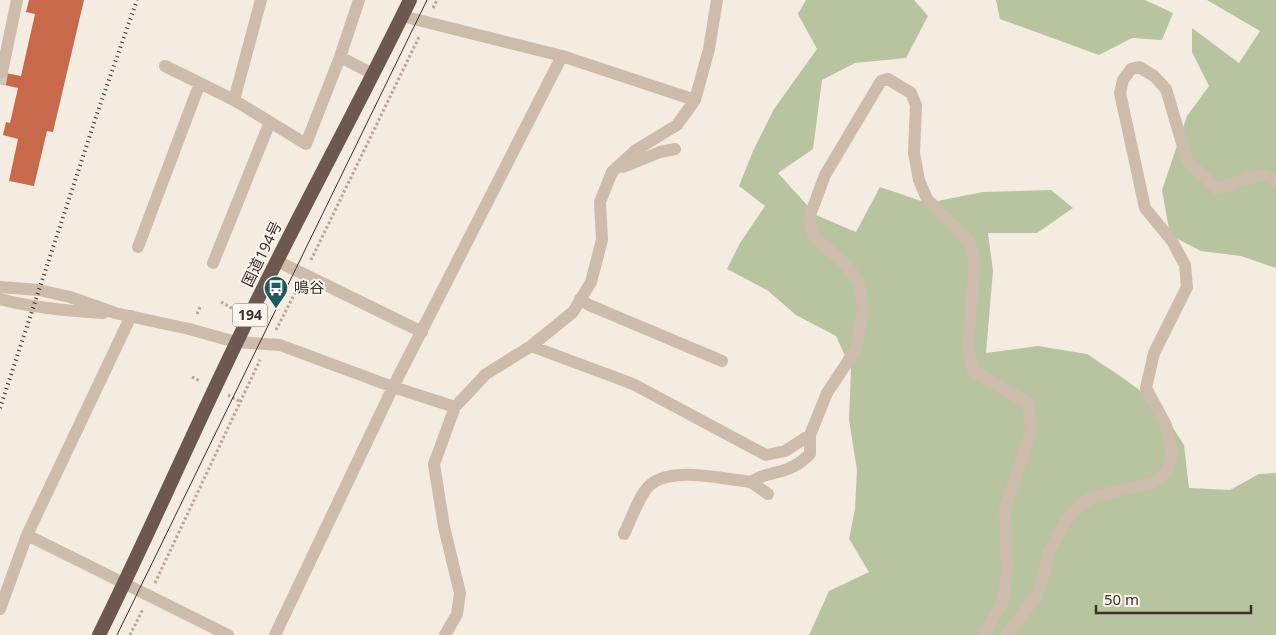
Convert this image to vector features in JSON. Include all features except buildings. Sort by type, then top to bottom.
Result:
[{"type":"highway","name":"国道194号","points":[[99,635],[162,504],[236,342],[410,0]]},
{"type":"street","points":[[1,80],[17,0]]},
{"type":"street","points":[[234,100],[261,0]]},
{"type":"street","points":[[165,66],[234,100],[306,144],[340,57],[359,0]]},
{"type":"street","points":[[445,635],[456,614],[460,592],[444,527],[434,464],[455,407],[486,374],[531,346],[573,312],[591,282],[602,240],[600,202],[612,172],[636,150],[677,125],[695,100],[708,49],[717,0]]},
{"type":"street","points":[[402,16],[562,56],[695,100]]},
{"type":"street","points":[[275,635],[393,387],[562,56]]},
{"type":"street","points":[[340,57],[373,74]]},
{"type":"street","points":[[1006,635],[1036,596],[1044,574],[1049,551],[1066,521],[1077,508],[1092,497],[1154,482],[1168,472],[1172,455],[1166,425],[1146,388],[1154,353],[1187,287],[1185,265],[1172,241],[1145,208],[1120,93],[1123,80],[1131,69],[1139,67],[1154,76],[1166,89],[1187,160],[1216,188],[1264,175],[1276,181]]},
{"type":"street","points":[[751,482],[758,477],[784,471],[801,463],[810,454],[810,435],[827,393],[856,349],[863,310],[859,282],[846,265],[813,235],[809,218],[825,175],[880,81],[888,79],[910,93],[916,105],[914,153],[919,180],[927,199],[969,242],[974,260],[968,350],[973,371],[1028,403],[1031,432],[1005,508],[1007,570],[1003,601],[984,635]]},
{"type":"street","points":[[138,247],[200,83]]},
{"type":"street","points":[[213,263],[270,122]]},
{"type":"street","points":[[612,172],[660,152],[676,149]]},
{"type":"street","points":[[276,261],[422,332]]},
{"type":"street","points":[[0,287],[40,290],[70,297],[115,313],[189,329],[236,342],[280,345],[393,387],[455,407]]},
{"type":"street","points":[[580,299],[589,305],[722,361]]},
{"type":"street","points":[[0,300],[66,312],[115,313]]},
{"type":"street","points":[[0,609],[27,535],[131,316]]},
{"type":"street","points":[[531,346],[633,384],[766,455],[785,451],[810,435]]},
{"type":"street","points":[[624,534],[649,486],[666,476],[687,474],[751,482],[768,494]]},
{"type":"street","points":[[27,535],[228,635]]},
{"type":"path","points":[[130,635],[260,360],[275,344],[275,332],[290,305],[437,0]]},
{"type":"green space","points":[[806,0],[914,0],[928,16],[906,58],[855,63],[822,80],[813,149],[778,173],[816,215],[856,232],[880,187],[927,203],[983,192],[1051,190],[1073,208],[1037,233],[988,233],[993,271],[986,353],[1038,346],[1087,354],[1157,403],[1184,445],[1189,488],[1230,490],[1259,474],[1276,473],[1276,635],[809,635],[829,591],[869,572],[849,539],[855,509],[857,470],[849,420],[851,369],[836,336],[796,315],[767,290],[727,269],[740,243],[765,206],[739,186],[753,151],[774,109],[817,49],[798,14]]},
{"type":"green space","points":[[996,0],[1145,0],[1173,13],[1162,40],[1132,38],[1099,55],[1000,19]]},
{"type":"green space","points":[[1207,0],[1276,0],[1276,268],[1241,256],[1201,251],[1170,235],[1162,190],[1187,116],[1209,86],[1192,52],[1192,28],[1239,63],[1260,31]]},
{"type":"tunnel","points":[[0,84],[2,72]]},
{"type":"tram line","points":[[117,635],[427,0]]},
{"type":"railway","points":[[0,408],[98,111],[137,0]]},
{"type":"place","name":"鳴谷","points":[[276,309]]}]
